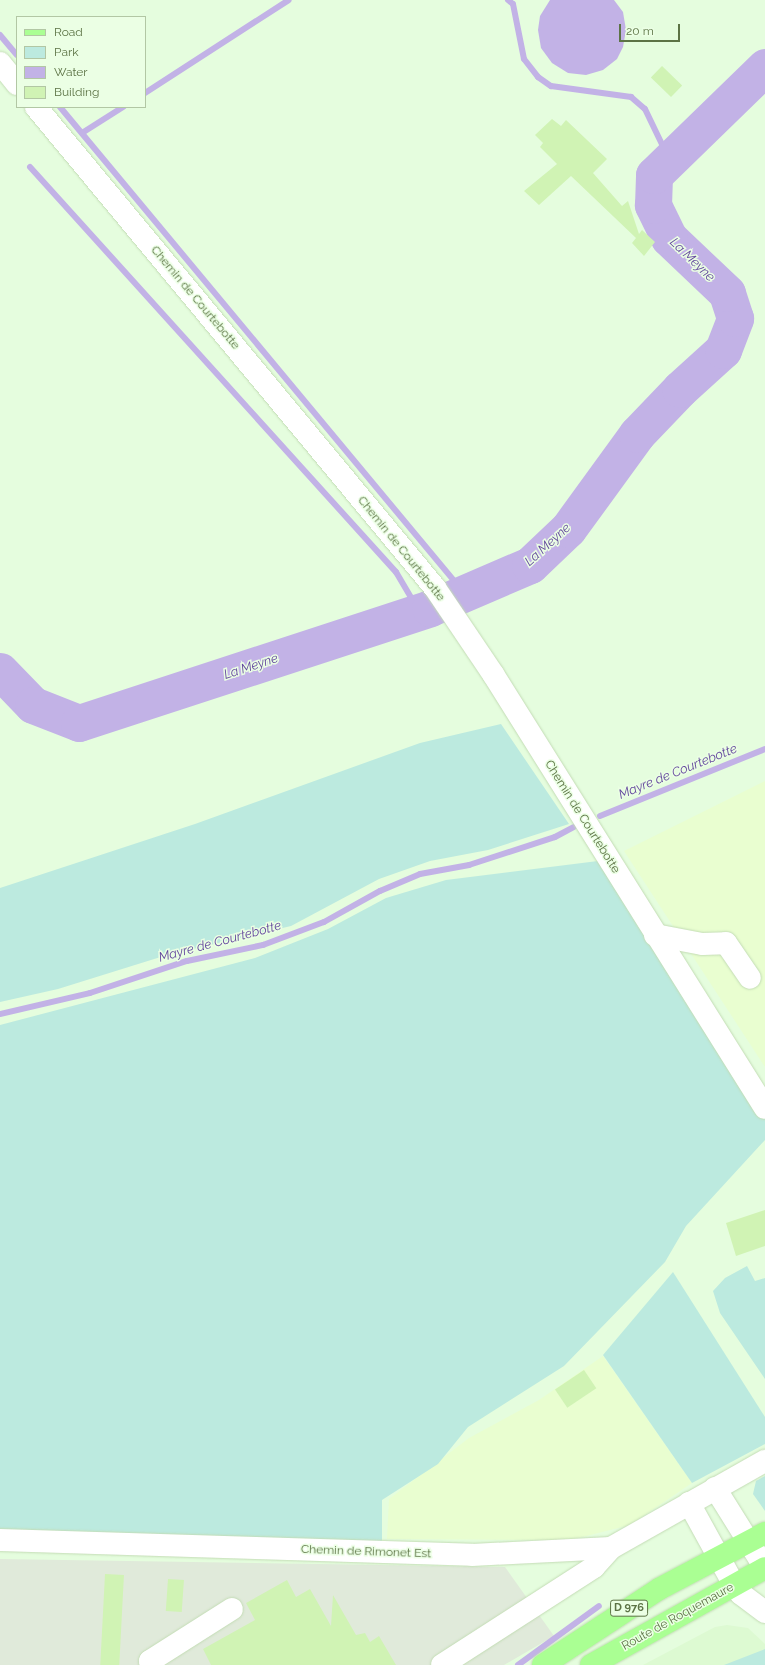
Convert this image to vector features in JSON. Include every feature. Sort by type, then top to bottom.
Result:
[{"type":"main road","name":"D 976","points":[[543,1665],[659,1589],[718,1556],[757,1537]]},
{"type":"main road","name":"Route de Roquemaure","points":[[591,1665],[765,1568]]},
{"type":"street","points":[[0,63],[16,83]]},
{"type":"street","name":"Chemin de Courtebotte","points":[[37,108],[435,588],[455,620],[493,674],[655,935],[765,1108]]},
{"type":"street","points":[[655,935],[702,944],[726,944],[750,978]]},
{"type":"street","points":[[765,1461],[715,1488],[757,1537],[765,1568]]},
{"type":"street","name":"Chemin de Rimonet Est","points":[[0,1540],[472,1555],[611,1548],[715,1488]]},
{"type":"street","points":[[689,1503],[734,1585],[741,1594],[765,1612]]},
{"type":"street","points":[[442,1665],[594,1567],[611,1548]]},
{"type":"street","points":[[150,1665],[150,1661],[232,1609]]},
{"type":"shaded area","points":[[765,781],[765,1067],[624,851]]},
{"type":"shaded area","points":[[603,1356],[692,1483],[630,1525],[570,1540],[387,1539],[389,1499],[469,1438],[539,1400]]},
{"type":"shaded area","points":[[0,1559],[505,1567],[554,1636],[504,1665],[0,1665]]},
{"type":"shaded area","points":[[727,1625],[748,1628],[765,1644],[765,1665],[643,1665],[715,1627]]},
{"type":"green space","points":[[501,724],[569,824],[488,850],[430,861],[379,879],[291,926],[167,955],[58,989],[0,1002],[0,888],[195,824],[420,743]]},
{"type":"green space","points":[[598,861],[765,1118],[765,1140],[686,1226],[665,1262],[564,1366],[468,1427],[438,1464],[382,1500],[382,1544],[0,1530],[0,1025],[255,958],[328,929],[386,898],[446,880]]},
{"type":"green space","points":[[747,1266],[755,1281],[765,1278],[765,1379],[720,1313],[713,1291],[725,1278]]},
{"type":"green space","points":[[673,1272],[765,1417],[765,1444],[692,1483],[603,1355]]},
{"type":"green space","points":[[765,1476],[765,1511],[753,1494],[756,1481]]},
{"type":"green space","points":[[765,1649],[765,1665],[724,1665]]},
{"type":"water","points":[[550,0],[614,0],[623,12],[626,30],[623,47],[617,59],[603,70],[586,75],[568,73],[552,63],[541,48],[538,30],[540,16]]},
{"type":"building","points":[[662,66],[682,85],[671,97],[651,78]]},
{"type":"building","points":[[552,119],[561,126],[566,120],[607,159],[593,173],[622,206],[628,201],[639,234],[642,230],[655,242],[644,256],[632,243],[636,238],[571,176],[539,205],[524,191],[557,164],[540,147],[543,143],[535,135]]},
{"type":"building","points":[[765,1210],[765,1246],[736,1256],[726,1223]]},
{"type":"building","points":[[584,1370],[596,1388],[567,1408],[555,1390]]},
{"type":"building","points":[[105,1574],[124,1575],[119,1665],[100,1665]]},
{"type":"building","points":[[168,1579],[184,1580],[182,1612],[166,1611]]},
{"type":"building","points":[[287,1580],[296,1597],[310,1589],[331,1626],[333,1595],[356,1635],[365,1633],[370,1642],[379,1636],[396,1665],[211,1665],[203,1649],[255,1620],[246,1603]]},
{"type":"waterway","points":[[146,92],[289,0]]},
{"type":"waterway","points":[[508,0],[513,4],[524,59],[538,77],[551,86],[631,97],[645,109],[670,161]]},
{"type":"waterway","points":[[0,35],[16,54]]},
{"type":"waterway","name":"La Meyne","points":[[0,671],[33,705],[79,723],[430,608],[530,565],[568,529],[637,434],[680,389],[723,350],[735,318],[727,293],[669,238],[653,205],[654,175],[765,67]]},
{"type":"waterway","points":[[61,108],[465,594]]},
{"type":"waterway","points":[[82,133],[121,108]]},
{"type":"waterway","points":[[30,167],[396,572],[419,611]]},
{"type":"waterway","name":"Mayre de Courtebotte","points":[[600,816],[765,749]]},
{"type":"waterway","name":"Mayre de Courtebotte","points":[[0,1014],[90,993],[187,961],[263,945],[324,922],[380,891],[420,874],[469,865],[555,837],[574,827]]},
{"type":"waterway","points":[[518,1665],[599,1606]]}]
